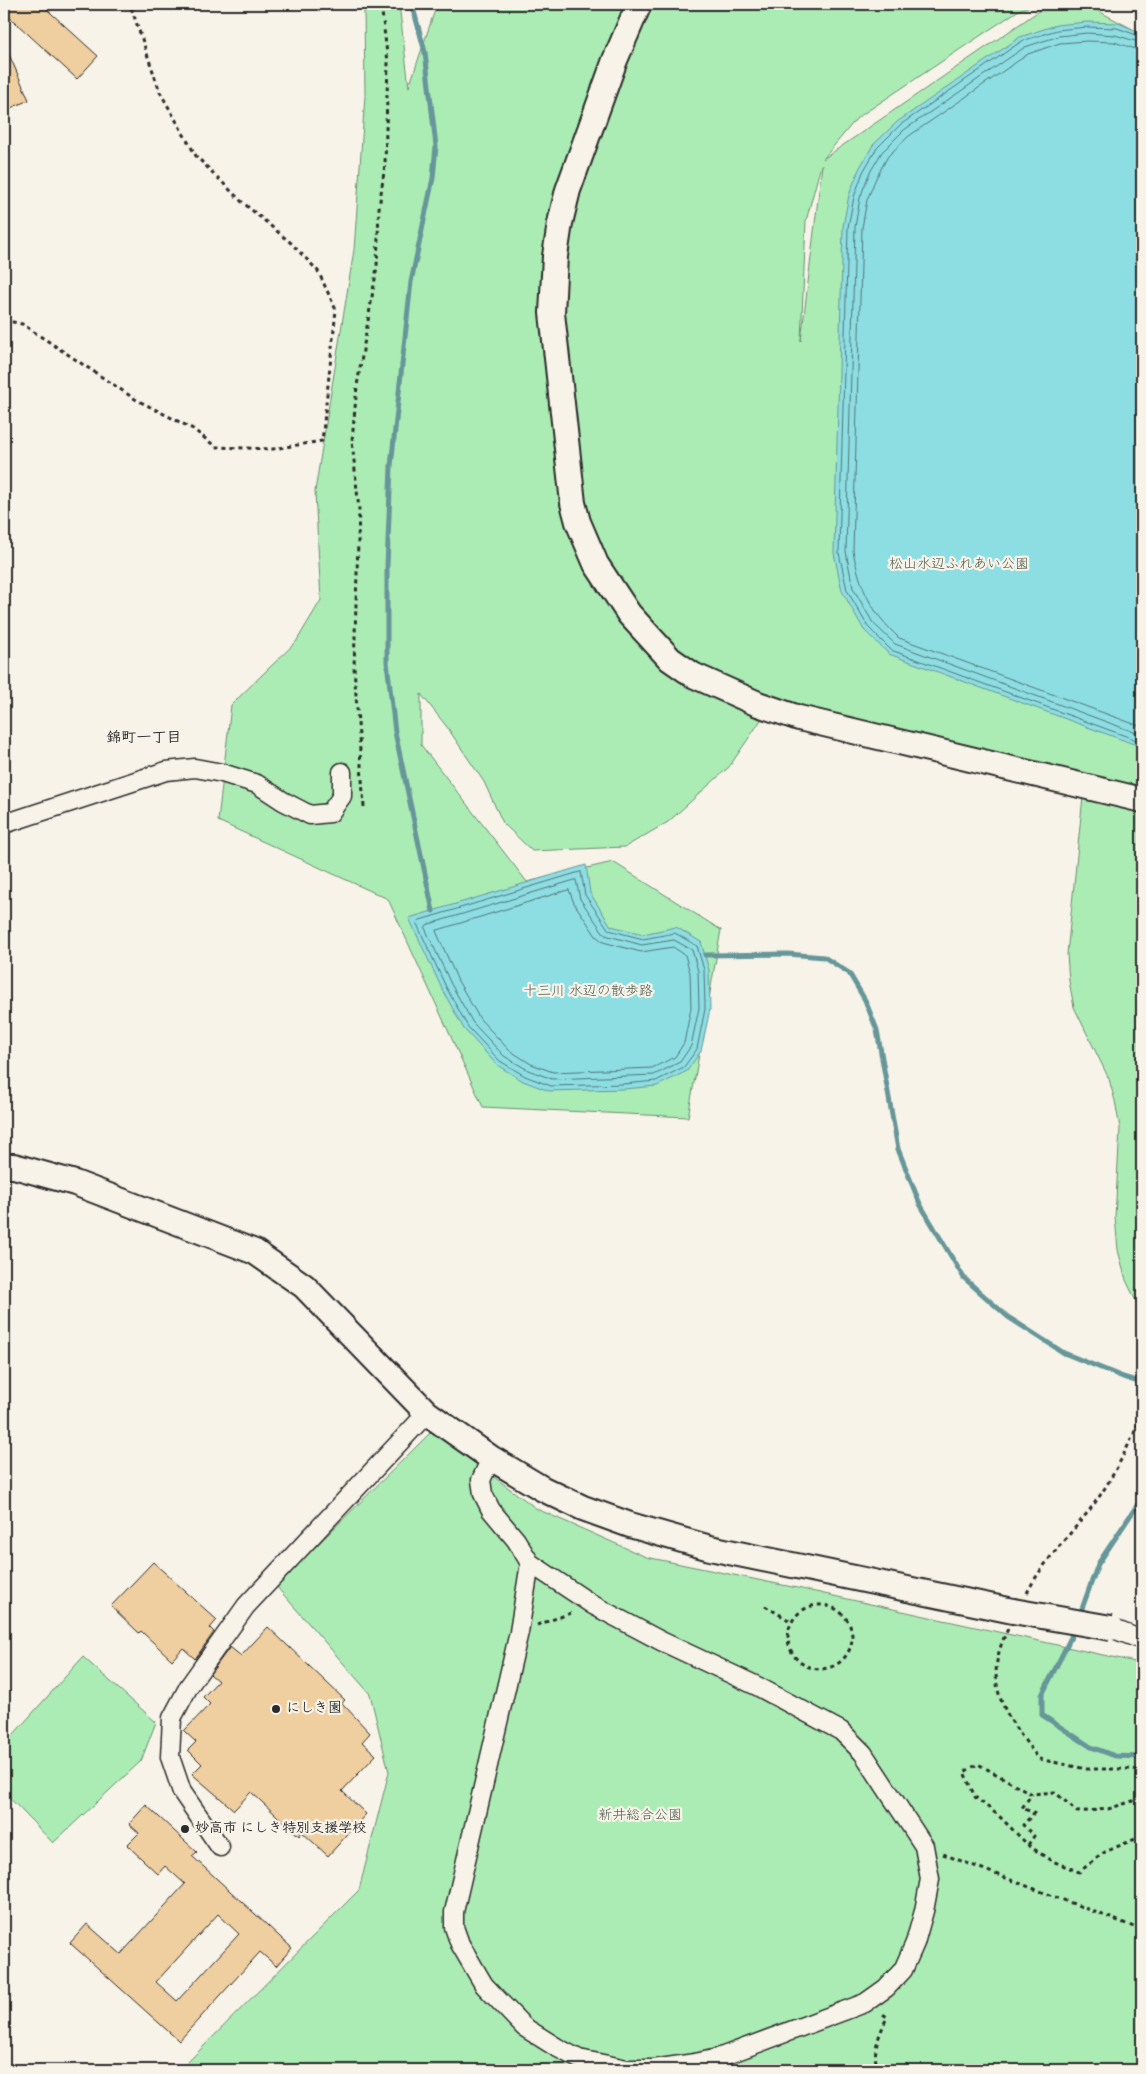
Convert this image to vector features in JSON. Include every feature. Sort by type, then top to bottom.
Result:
[{"type":"street","points":[[638,4],[614,60],[568,190],[555,256],[552,313],[573,503],[578,522],[596,564],[629,614],[670,659],[693,675],[717,687],[798,718],[1142,800]]},
{"type":"street","points":[[4,824],[166,771],[195,768],[222,773],[257,784],[283,801],[310,815],[330,813],[342,796],[342,772]]},
{"type":"street","points":[[4,1166],[14,1166],[75,1183],[255,1252],[304,1286],[427,1413],[490,1458],[543,1489],[583,1508],[664,1536],[710,1548],[1012,1611],[1111,1628],[1142,1640]]},
{"type":"street","points":[[220,1847],[182,1792],[170,1757],[172,1718],[189,1686],[246,1606],[427,1413]]},
{"type":"street","points":[[490,1458],[481,1480],[483,1494],[491,1510],[516,1540],[530,1563],[593,1605],[661,1641],[757,1686],[841,1731],[863,1753],[924,1846],[930,1879],[915,1943],[902,1970],[886,1988],[865,2003],[718,2058],[674,2067],[627,2069],[579,2059],[556,2047],[524,2026],[484,1985],[460,1944],[454,1928],[454,1912],[519,1632],[530,1563]]},
{"type":"path","points":[[4,320],[22,324],[134,399],[193,429],[216,447],[273,448],[322,441],[336,310],[318,272],[311,264],[291,243],[241,201],[196,156],[160,92],[130,4]]},
{"type":"path","points":[[364,807],[354,667],[359,510],[352,441],[357,386],[377,267],[379,208],[385,164],[388,62],[381,4]]},
{"type":"path","points":[[820,1604],[830,1606],[846,1618],[851,1628],[850,1649],[836,1665],[826,1669],[804,1666],[790,1650],[788,1634],[792,1622],[800,1611],[809,1606],[820,1604]]},
{"type":"path","points":[[519,1632],[593,1605]]},
{"type":"path","points":[[765,1606],[792,1622]]},
{"type":"path","points":[[1142,1804],[1133,1800],[1108,1809],[1077,1812],[1055,1792],[1032,1794],[978,1764],[964,1772],[975,1797],[999,1816],[1028,1845],[1050,1860],[1079,1872],[1105,1852],[1142,1836]]},
{"type":"path","points":[[1028,1845],[1034,1836],[1023,1825],[1034,1813],[1022,1808],[1032,1794]]},
{"type":"path","points":[[935,1851],[1142,1930]]},
{"type":"path","points":[[865,2003],[887,2017],[876,2048],[875,2062],[878,2070]]},
{"type":"green space","name":"十三川 水辺の散歩路","points":[[364,4],[399,4],[409,87],[437,4],[1036,4],[1019,10],[857,118],[823,159],[1049,4],[1085,4],[1142,34],[1142,1314],[1126,1280],[1118,1250],[1115,1217],[1120,1128],[1115,1101],[1109,1079],[1074,1007],[1069,981],[1067,954],[1084,786],[766,706],[761,720],[729,767],[668,822],[625,847],[532,851],[503,823],[484,782],[447,727],[421,694],[421,745],[527,882],[613,862],[721,930],[688,1117],[483,1107],[388,899],[218,821],[231,705],[296,642],[321,600],[315,491],[354,250],[365,96]],"holes":[[[822,165],[801,341],[806,221]]]},
{"type":"green space","name":"新井総合公園","points":[[432,1431],[537,1509],[646,1557],[1135,1662],[1142,1641],[1142,2070],[180,2070],[359,1890],[389,1772],[370,1694],[276,1586]]},
{"type":"green space","points":[[83,1657],[156,1722],[141,1761],[53,1843],[4,1792],[4,1745]]},
{"type":"water","name":"松山水辺ふれあい公園","points":[[1087,22],[1118,23],[1142,33],[1142,747],[889,654],[864,630],[842,591],[834,553],[843,226],[849,195],[859,169],[873,145],[897,122],[1020,37],[1056,25]]},
{"type":"water","points":[[586,865],[590,893],[611,926],[643,934],[676,927],[701,942],[709,970],[710,1009],[701,1051],[687,1071],[657,1086],[549,1091],[523,1081],[497,1065],[464,1029],[442,989],[409,918]]},
{"type":"building","points":[[13,4],[41,4],[98,56],[77,79],[5,13]]},
{"type":"building","points":[[4,43],[29,100],[4,111]]},
{"type":"building","points":[[153,1562],[217,1620],[210,1628],[214,1632],[195,1659],[183,1648],[172,1660],[141,1631],[139,1633],[111,1606]]},
{"type":"building","name":"にしき園","points":[[268,1627],[345,1700],[342,1703],[370,1733],[362,1742],[376,1755],[342,1791],[366,1814],[328,1856],[302,1832],[299,1836],[251,1792],[234,1810],[192,1774],[202,1764],[188,1750],[196,1742],[184,1731],[210,1704],[203,1697],[218,1681],[210,1674],[230,1647],[241,1656]]},
{"type":"building","points":[[146,1805],[197,1852],[192,1856],[292,1948],[276,1966],[260,1952],[179,2041],[70,1943],[87,1924],[121,1954],[185,1884],[165,1866],[158,1874],[127,1845],[139,1833],[129,1824]],"holes":[[[218,1914],[239,1934],[177,2001],[156,1982]]]},
{"type":"waterway","points":[[412,4],[425,52],[436,146],[433,178],[411,282],[391,466],[387,566],[387,662],[395,732],[433,911]]},
{"type":"waterway","points":[[705,955],[788,954],[824,957],[849,973],[865,1000],[877,1030],[898,1149],[920,1204],[964,1278],[1008,1317],[1064,1353],[1142,1383]]},
{"type":"waterway","points":[[1079,1617],[1098,1564],[1142,1498]]},
{"type":"waterway","points":[[1075,1629],[1042,1695],[1042,1715],[1091,1747],[1115,1756],[1142,1757]]},
{"type":"place","name":"にしき園","points":[[276,1709]]},
{"type":"place","name":"妙高市 にしき特別支援学校","points":[[185,1829]]},
{"type":"district","name":"錦町一丁目","points":[[144,739]]}]
